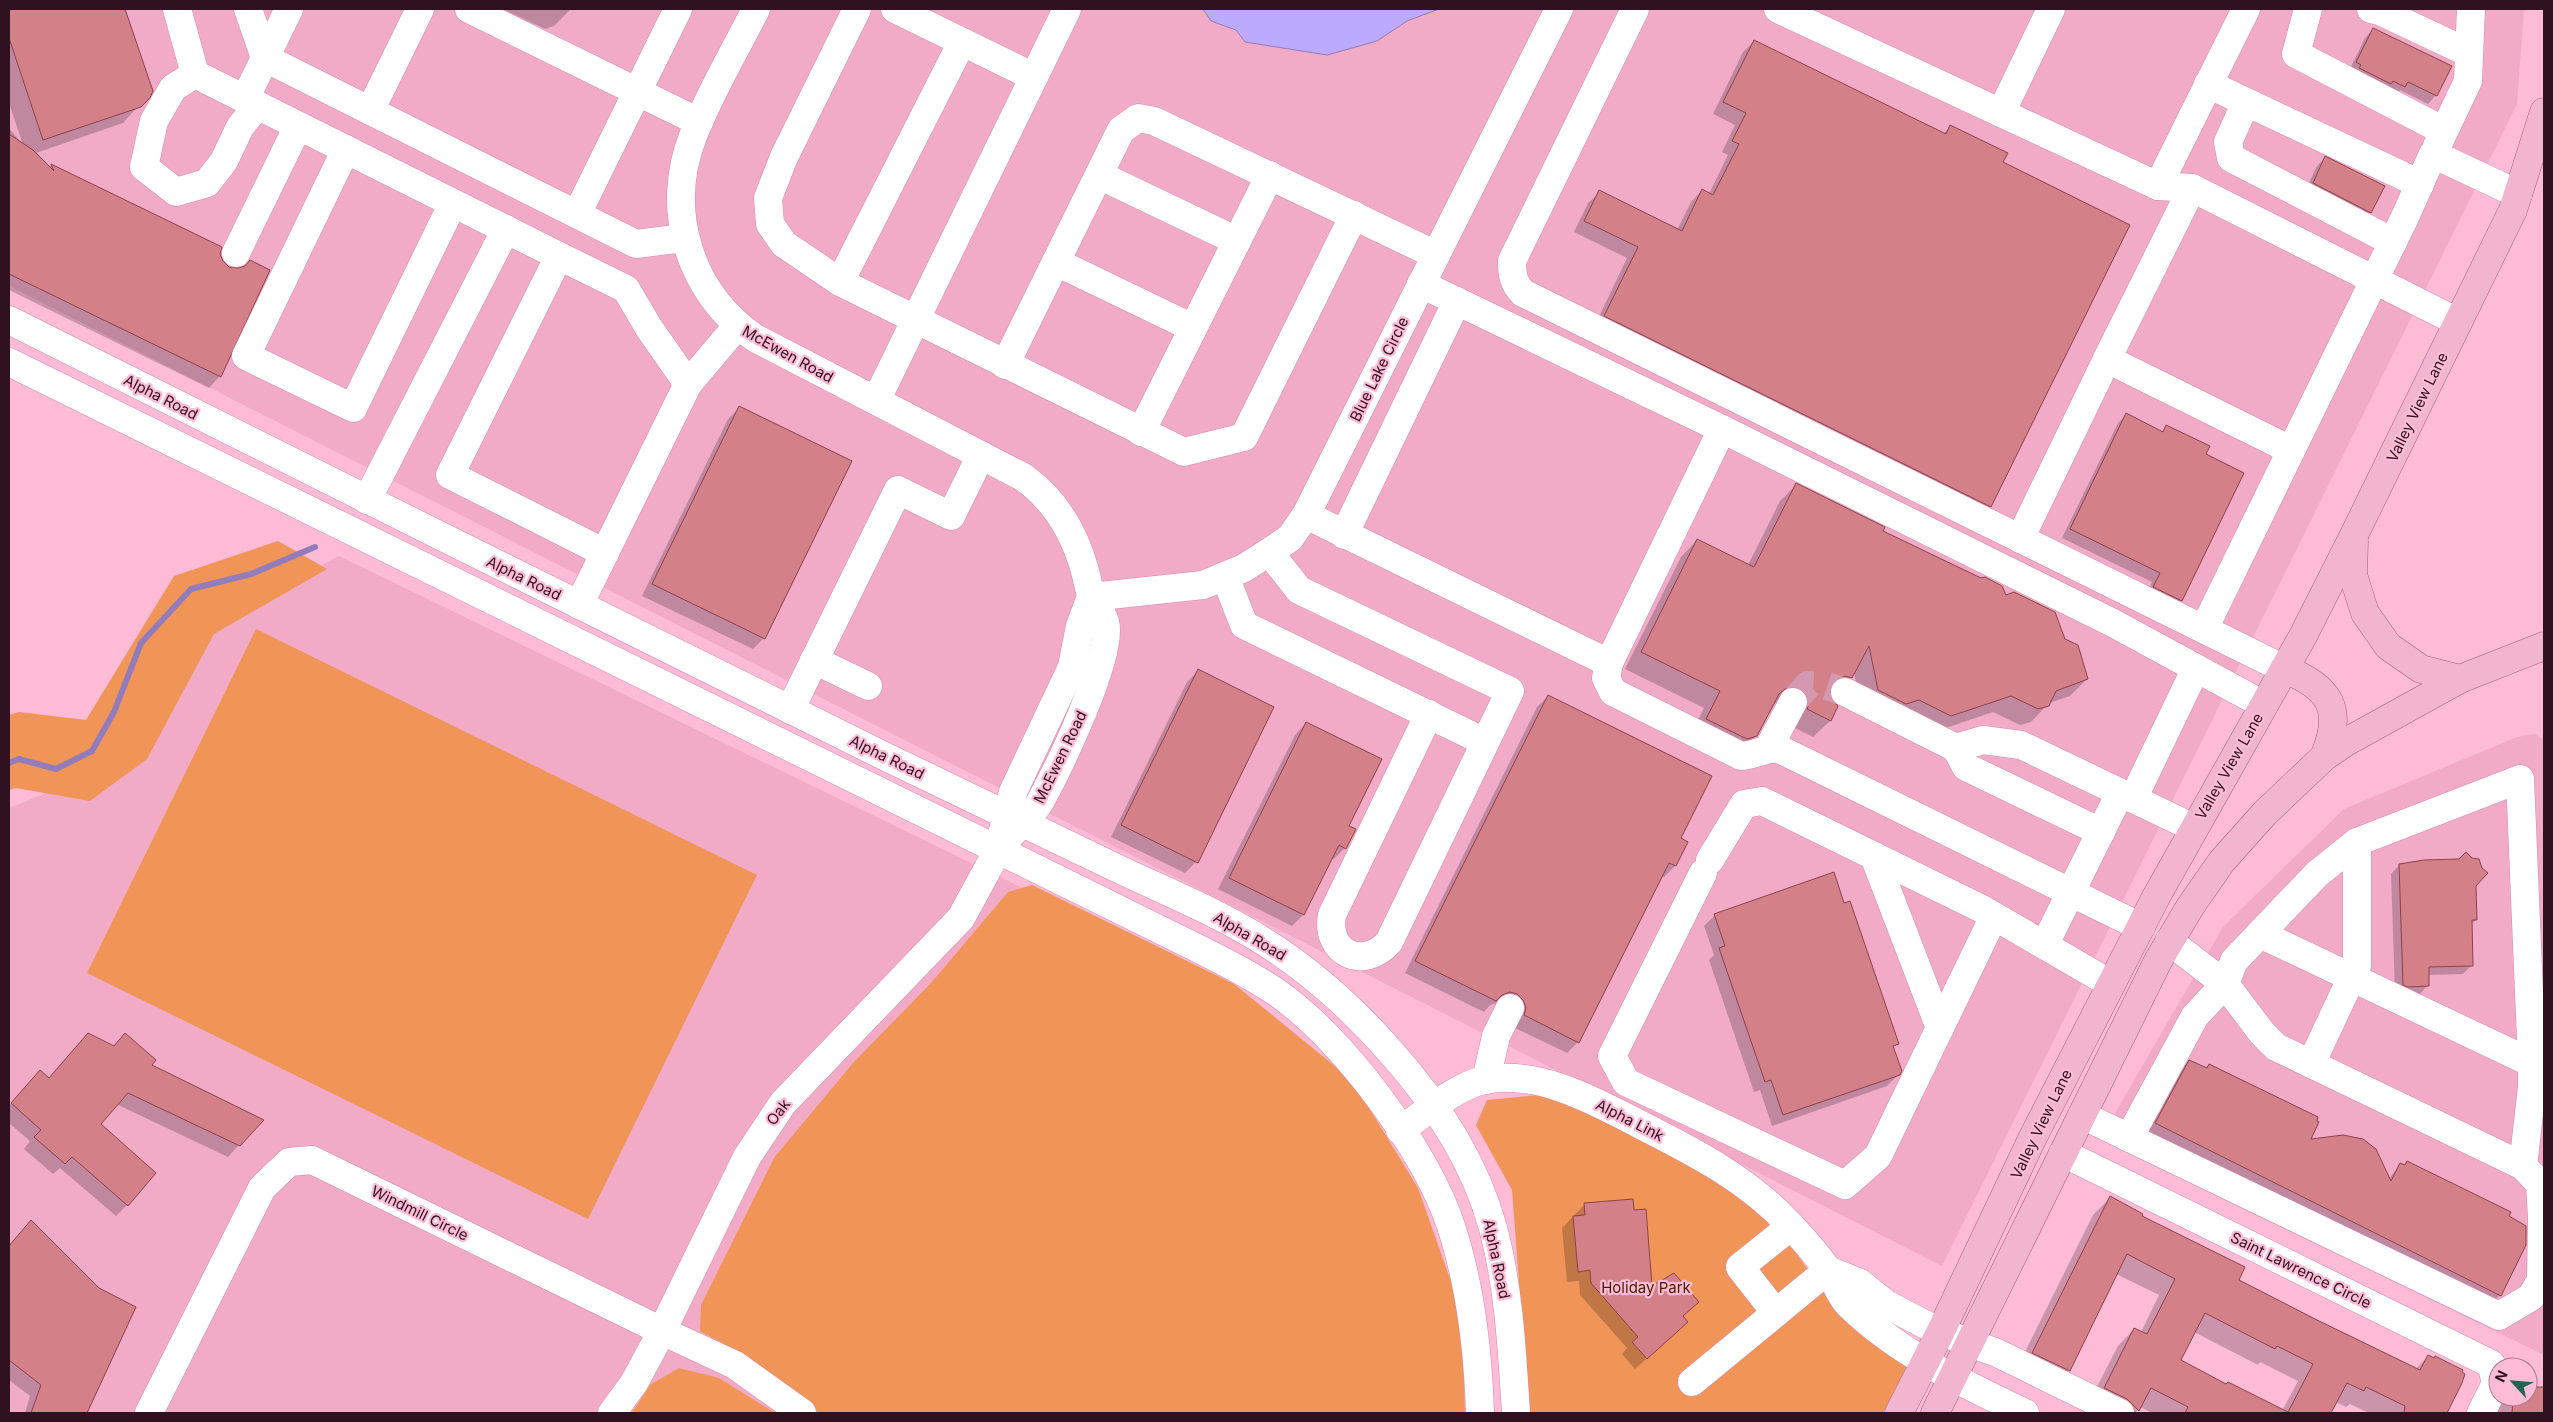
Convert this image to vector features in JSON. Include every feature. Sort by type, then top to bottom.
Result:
[{"type":"main road","name":"Valley View Lane","points":[[1899,1413],[1941,1331],[2032,1139],[2141,926],[2284,669],[2354,535],[2487,266],[2518,194],[2544,112]]},
{"type":"main road","points":[[2354,535],[2353,575],[2364,613],[2388,646],[2421,668],[2460,679]]},
{"type":"main road","points":[[1935,1413],[2169,940],[2222,861],[2265,813],[2324,757],[2346,742],[2460,679],[2544,646]]},
{"type":"main road","points":[[2284,669],[2311,682],[2322,690],[2329,700],[2334,722],[2331,740],[2324,757]]},
{"type":"main road","points":[[2141,926],[2169,940]]},
{"type":"street","points":[[177,9],[195,74],[626,289],[649,328],[688,384]]},
{"type":"street","points":[[248,9],[265,58],[636,244],[684,238]]},
{"type":"street","points":[[195,74],[173,88],[154,121],[144,167],[176,192],[207,183],[224,161],[251,102],[265,58],[289,9]]},
{"type":"street","points":[[370,111],[420,9]]},
{"type":"street","points":[[469,9],[699,122]]},
{"type":"street","points":[[577,214],[678,9]]},
{"type":"street","name":"McEwen Road","points":[[756,9],[699,122],[693,136],[681,184],[681,218],[684,238],[691,260],[704,286],[737,326],[776,351],[1023,477],[1040,489],[1060,514],[1077,542],[1091,597],[1080,626],[1072,667],[1013,792],[1014,820],[998,850]]},
{"type":"street","points":[[857,9],[784,156],[768,198],[770,224],[784,244],[840,282],[915,321],[1184,452],[1244,437],[1354,215]]},
{"type":"street","points":[[895,9],[1034,77]]},
{"type":"street","points":[[876,401],[1067,9]]},
{"type":"street","name":"Blue Lake Circle","points":[[1091,597],[1203,585],[1226,576],[1290,538],[1306,515],[1558,9]]},
{"type":"street","points":[[1635,9],[1512,261],[1512,276],[1516,286],[1523,292],[2284,669]]},
{"type":"street","points":[[1778,9],[2158,186],[2192,188],[2458,322]]},
{"type":"street","points":[[2001,113],[2051,9]]},
{"type":"street","points":[[2158,186],[2246,9]]},
{"type":"street","points":[[2308,9],[2296,54],[2518,194]]},
{"type":"street","points":[[2371,9],[2469,53]]},
{"type":"street","points":[[2204,629],[2393,242],[2468,81],[2471,9]]},
{"type":"street","points":[[840,282],[962,42]]},
{"type":"street","points":[[2208,84],[2420,184]]},
{"type":"street","points":[[2246,102],[2228,142],[2231,158],[2393,242]]},
{"type":"street","points":[[1005,365],[1121,130],[1138,118],[1154,120],[1436,255]]},
{"type":"street","points":[[236,254],[298,126]]},
{"type":"street","points":[[346,149],[240,353],[353,408],[453,203]]},
{"type":"street","points":[[1099,175],[1237,242]]},
{"type":"street","points":[[1141,432],[1270,175]]},
{"type":"street","points":[[2020,539],[2192,188]]},
{"type":"street","points":[[367,500],[506,229]]},
{"type":"street","points":[[559,256],[450,475],[605,553]]},
{"type":"street","points":[[1056,262],[1193,328]]},
{"type":"street","points":[[1421,284],[1722,429],[2113,622],[2264,705]]},
{"type":"street","points":[[1344,535],[1457,301]]},
{"type":"street","name":"Alpha Road","points":[[9,320],[790,710],[1260,938],[1325,985],[1393,1054],[1434,1107],[1463,1154],[1492,1226],[1511,1333],[1516,1413]]},
{"type":"street","points":[[579,605],[688,384],[737,326]]},
{"type":"street","points":[[2107,359],[2291,450]]},
{"type":"street","points":[[9,362],[1236,968],[1276,992],[1309,1019],[1348,1058],[1400,1130],[1430,1179],[1451,1224],[1470,1302],[1480,1413]]},
{"type":"street","points":[[1722,429],[1609,663],[1606,678],[1613,692],[1741,756],[1754,755],[1762,749],[1777,748],[2141,926]]},
{"type":"street","points":[[790,710],[898,490],[951,516],[980,456]]},
{"type":"street","points":[[1306,515],[1609,663]]},
{"type":"street","points":[[1268,552],[1299,590],[1510,692],[1389,942],[1373,955],[1363,957],[1348,953],[1336,944],[1332,935],[1332,915],[1428,714]]},
{"type":"street","points":[[1226,576],[1244,625],[1485,742]]},
{"type":"street","points":[[814,660],[868,686]]},
{"type":"street","points":[[2045,944],[2101,832],[2127,796],[2196,668]]},
{"type":"street","points":[[1849,694],[1956,748],[1966,767],[2101,832]]},
{"type":"street","points":[[1768,749],[1793,702]]},
{"type":"street","points":[[1956,748],[1983,740],[2021,745],[2194,828]]},
{"type":"street","points":[[2130,1138],[2195,1016],[2225,984],[2234,961],[2316,874],[2358,842],[2520,779],[2532,1063],[2532,1087],[2523,1166]]},
{"type":"street","points":[[1994,916],[1878,1156],[1845,1185],[1626,1082],[1612,1056],[1707,867],[1744,804],[1762,801],[1994,916],[2111,984]]},
{"type":"street","points":[[2310,1064],[2357,966],[2358,842]]},
{"type":"street","name":"Oak","points":[[612,1413],[634,1383],[662,1332],[746,1157],[783,1103],[961,918],[998,850]]},
{"type":"street","points":[[1874,856],[1940,1028]]},
{"type":"street","points":[[2260,934],[2532,1063]]},
{"type":"street","points":[[2082,1115],[2499,1316],[2532,1297],[2541,1280],[2540,1184],[2523,1166],[2276,1048],[2262,1033],[2225,984],[2169,940]]},
{"type":"street","points":[[1325,985],[1348,953]]},
{"type":"street","points":[[1486,1080],[1496,1036],[1510,1008]]},
{"type":"street","name":"Alpha Link","points":[[1400,1130],[1457,1091],[1486,1080],[1513,1078],[1551,1085],[1593,1101],[1702,1156],[1766,1201],[1791,1226],[1828,1270],[1847,1304],[1897,1343],[1926,1361],[1953,1377],[2025,1413]]},
{"type":"street","points":[[1702,1156],[1717,1125]]},
{"type":"street","name":"Saint Lawrence Circle","points":[[2064,1154],[2491,1364],[2496,1383],[2481,1413]]},
{"type":"street","name":"Windmill Circle","points":[[149,1413],[262,1188],[289,1162],[312,1160],[662,1332],[735,1365],[802,1413]]},
{"type":"street","points":[[1776,1313],[1740,1267],[1791,1226]]},
{"type":"street","points":[[1692,1382],[1828,1270]]},
{"type":"street","name":"Alpha Link","points":[[1828,1270],[1860,1283],[1886,1304],[1969,1343]]},
{"type":"street","points":[[1969,1343],[1995,1352],[2120,1413]]},
{"type":"shaded area","points":[[9,9],[2524,9],[2517,104],[1942,1266],[9,286]]},
{"type":"shaded area","points":[[1203,9],[1439,9],[1407,21],[1377,41],[1327,55],[1245,42],[1236,30],[1211,21]]},
{"type":"shaded area","points":[[339,556],[1243,995],[1459,1413],[9,1413],[9,808],[130,759],[205,628]]},
{"type":"shaded area","points":[[2535,734],[2544,740],[2544,1355],[2100,1139],[2223,927],[2344,809],[2517,737]]},
{"type":"green space","points":[[278,541],[327,569],[214,634],[147,759],[90,801],[16,788],[9,790],[9,715],[19,712],[86,720],[174,576]]},
{"type":"green space","points":[[256,629],[757,875],[588,1219],[87,973]]},
{"type":"green space","points":[[1032,885],[1234,984],[1352,1080],[1418,1188],[1462,1313],[1465,1413],[819,1413],[739,1352],[700,1331],[701,1305],[774,1158],[853,1063],[931,983],[1008,892]]},
{"type":"green space","name":"Holiday Park","points":[[1549,1094],[1658,1144],[1767,1214],[1840,1313],[1909,1362],[1883,1413],[1529,1413],[1512,1190],[1476,1125],[1487,1100]]},
{"type":"green space","points":[[679,1368],[719,1378],[775,1413],[632,1413],[650,1385]]},
{"type":"building","points":[[9,9],[125,9],[153,91],[150,98],[141,107],[43,140],[9,38]]},
{"type":"building","points":[[2373,28],[2452,66],[2437,96],[2408,82],[2405,87],[2393,81],[2391,84],[2359,68],[2361,65],[2356,62]]},
{"type":"building","points":[[1754,40],[1946,134],[1950,125],[2008,153],[2003,162],[2130,225],[1991,507],[1604,316],[1638,247],[1584,221],[1599,190],[1682,231],[1702,189],[1713,195],[1739,144],[1732,141],[1746,113],[1723,102]]},
{"type":"building","points":[[9,134],[33,150],[54,171],[51,164],[222,247],[220,254],[223,261],[229,267],[238,268],[245,266],[250,260],[270,270],[221,377],[9,274]]},
{"type":"building","points":[[2325,156],[2385,186],[2371,213],[2313,183]]},
{"type":"building","points":[[739,406],[852,461],[765,639],[652,584]]},
{"type":"building","points":[[2126,413],[2163,432],[2166,425],[2210,446],[2206,454],[2244,473],[2182,601],[2153,587],[2160,573],[2070,529]]},
{"type":"building","points":[[1796,483],[1885,527],[1883,531],[1981,578],[1985,577],[2002,586],[2006,595],[2014,592],[2055,612],[2065,639],[2078,645],[2088,679],[2056,691],[2049,706],[2038,709],[2011,696],[1951,716],[1919,700],[1906,704],[1878,690],[1869,646],[1852,678],[1845,676],[1837,679],[1831,685],[1829,693],[1832,700],[1838,706],[1831,721],[1807,709],[1809,702],[1806,694],[1801,688],[1793,686],[1779,694],[1757,736],[1747,739],[1706,719],[1720,691],[1641,652],[1697,539],[1754,567]]},
{"type":"building","points":[[1198,669],[1274,707],[1198,863],[1121,825]]},
{"type":"building","points":[[1548,695],[1712,776],[1681,838],[1688,842],[1676,866],[1669,863],[1579,1043],[1524,1015],[1526,1008],[1523,1000],[1517,994],[1510,992],[1502,995],[1496,1001],[1415,961]]},
{"type":"building","points":[[1306,722],[1382,759],[1349,826],[1356,829],[1346,849],[1339,845],[1304,915],[1229,878]]},
{"type":"building","points":[[2466,852],[2472,858],[2479,859],[2482,868],[2488,873],[2476,886],[2477,920],[2472,920],[2473,966],[2429,967],[2429,986],[2407,987],[2403,985],[2399,864],[2424,860],[2459,859]]},
{"type":"building","points":[[1834,872],[1844,903],[1850,901],[1899,1044],[1893,1046],[1902,1071],[1900,1075],[1783,1115],[1771,1080],[1765,1082],[1719,948],[1725,946],[1714,914]]},
{"type":"building","points":[[88,1033],[114,1046],[125,1033],[156,1060],[152,1065],[264,1120],[240,1146],[128,1093],[101,1124],[156,1173],[128,1206],[72,1157],[65,1164],[34,1137],[41,1130],[11,1103],[40,1070],[49,1078]]},
{"type":"building","points":[[2189,1060],[2207,1068],[2209,1064],[2318,1117],[2317,1121],[2319,1122],[2311,1139],[2343,1135],[2363,1139],[2376,1149],[2391,1181],[2400,1163],[2405,1165],[2407,1161],[2511,1212],[2509,1216],[2526,1226],[2526,1245],[2501,1296],[2155,1123]]},
{"type":"building","points":[[2110,1196],[2143,1214],[2142,1216],[2245,1267],[2239,1280],[2315,1319],[2420,1370],[2428,1355],[2434,1358],[2435,1356],[2463,1370],[2462,1372],[2465,1374],[2447,1413],[2404,1413],[2405,1406],[2366,1387],[2364,1391],[2347,1383],[2331,1413],[2185,1413],[2188,1407],[2151,1388],[2139,1411],[2127,1399],[2104,1388],[2134,1328],[2147,1334],[2175,1279],[2127,1254],[2070,1371],[2032,1353]],"holes":[[[2205,1313],[2275,1349],[2277,1346],[2313,1364],[2288,1412],[2228,1382],[2226,1384],[2181,1360]]]},
{"type":"building","points":[[1633,1199],[1634,1210],[1646,1209],[1652,1286],[1674,1273],[1699,1302],[1683,1316],[1688,1322],[1647,1359],[1632,1342],[1638,1337],[1591,1283],[1590,1270],[1578,1272],[1573,1216],[1585,1215],[1584,1203]]},
{"type":"building","points":[[31,1220],[99,1288],[136,1307],[87,1413],[31,1413],[41,1385],[9,1360],[9,1246]]},
{"type":"building","points":[[2538,1387],[2544,1387],[2544,1413],[2512,1413],[2512,1407],[2538,1407]]},
{"type":"waterway","points":[[9,763],[19,759],[56,769],[92,751],[114,712],[141,643],[191,589],[251,574],[315,547]]},
{"type":"tunnel","points":[[1793,702],[1808,685],[1827,686],[1845,692]]}]
